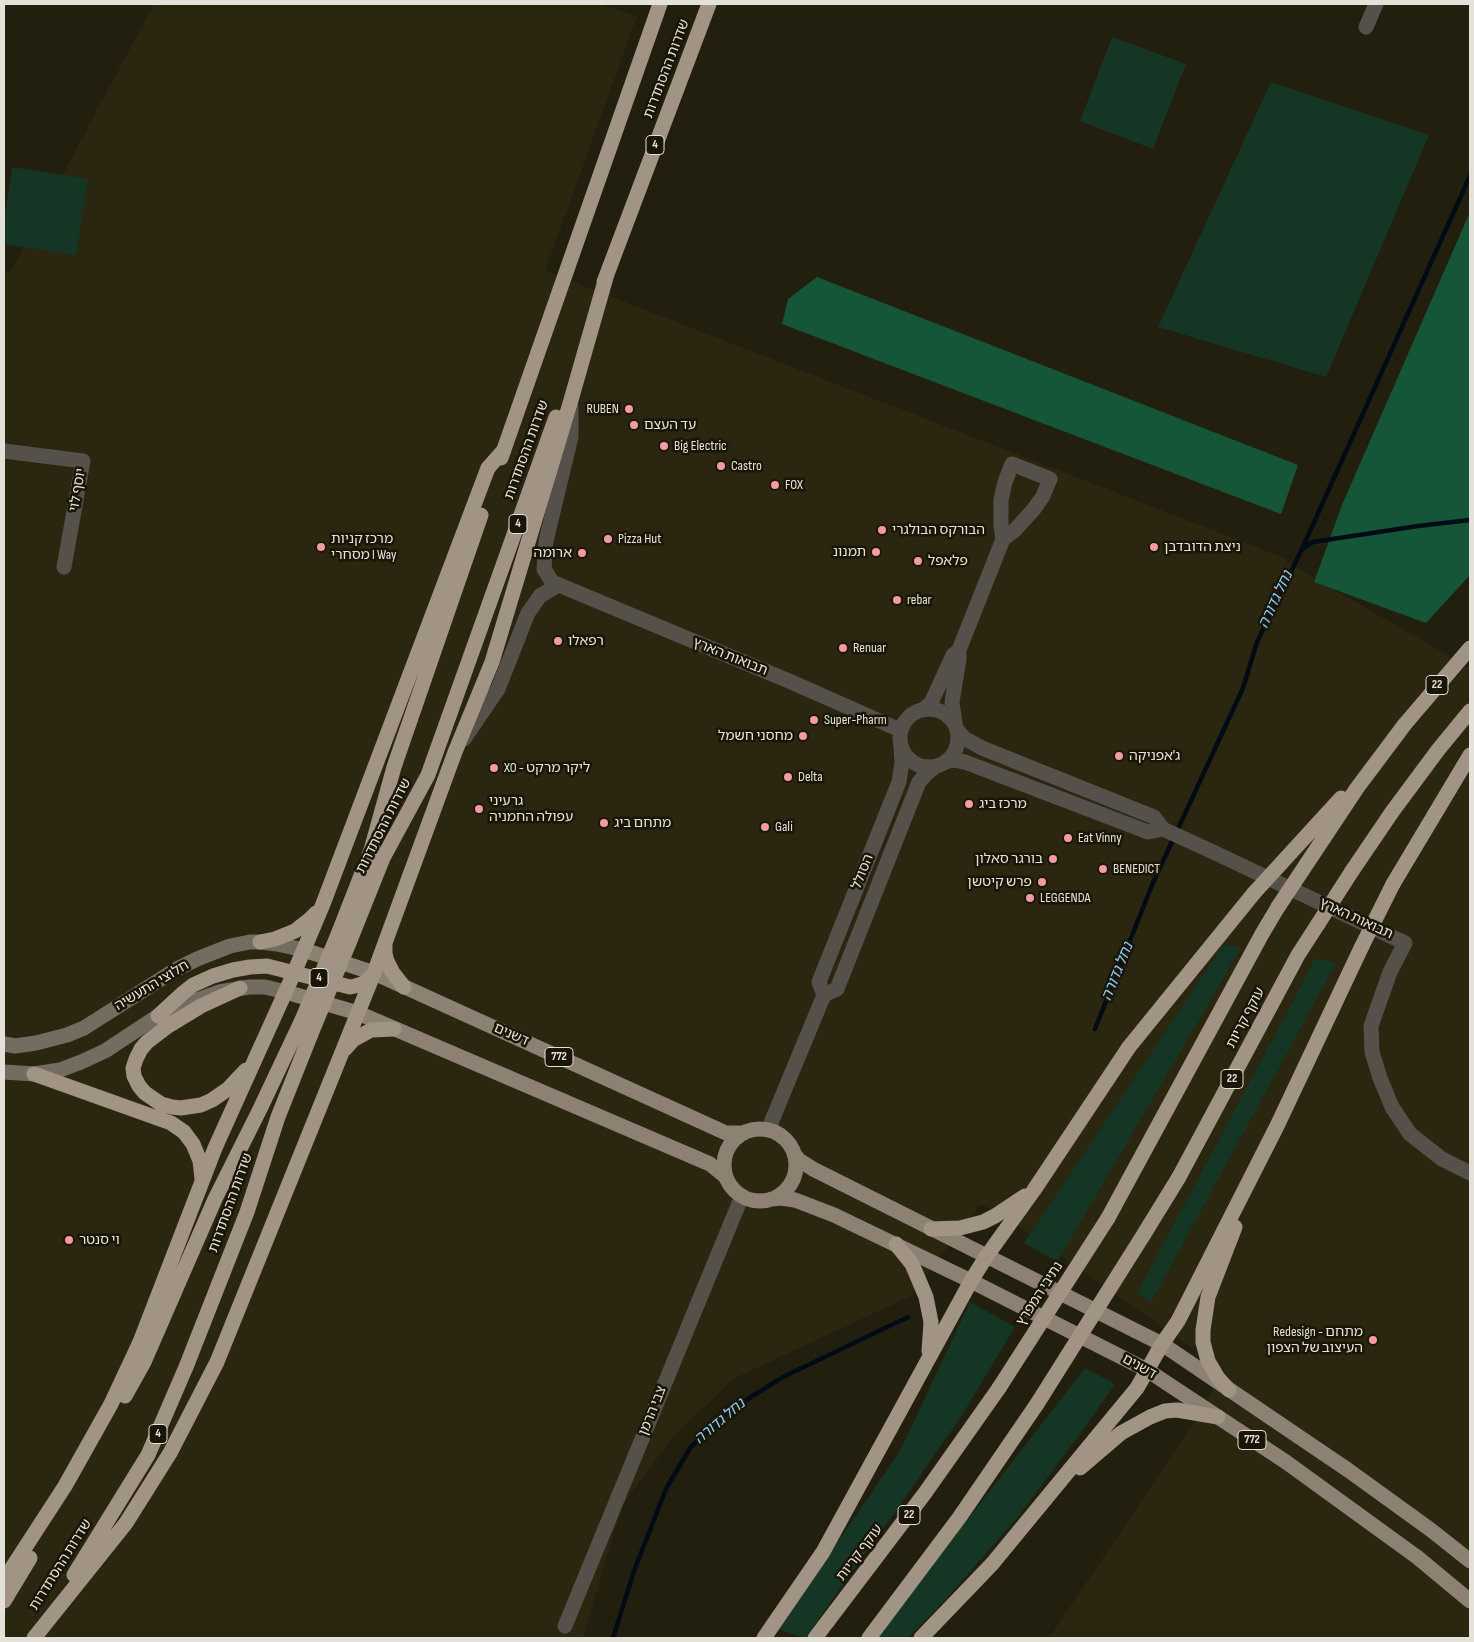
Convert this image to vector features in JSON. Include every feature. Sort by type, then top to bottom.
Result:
[{"type":"highway","name":"שדרות ההסתדרות","points":[[4,1601],[144,1362],[215,1199],[302,1020],[333,945],[371,850],[394,767],[660,4]]},
{"type":"highway","name":"שדרות ההסתדרות","points":[[34,1638],[148,1455],[186,1367],[247,1212],[278,1117],[383,858],[428,775],[607,274],[709,4]]},
{"type":"highway","points":[[34,1638],[126,1523],[170,1453],[217,1362],[374,973],[454,752],[492,662],[607,274]]},
{"type":"highway","points":[[4,1580],[65,1486],[111,1404],[140,1342],[202,1182],[323,904],[488,468],[504,450]]},
{"type":"highway","name":"22","points":[[1386,749],[1470,648]]},
{"type":"highway","name":"עוקף קריות","points":[[869,1638],[959,1518],[1037,1404],[1179,1177],[1298,955],[1352,870],[1403,796],[1470,711]]},
{"type":"highway","points":[[764,1638],[823,1552],[970,1281],[1130,1047],[1254,893],[1386,749]]},
{"type":"highway","name":"עוקף קריות","points":[[1108,1218],[1278,907],[1357,788],[1386,749]]},
{"type":"highway","points":[[921,1638],[992,1564],[1137,1388],[1178,1320],[1264,1153],[1393,884],[1470,755]]},
{"type":"highway","points":[[260,942],[275,939],[295,931],[309,920],[323,904]]},
{"type":"highway","points":[[385,944],[387,961],[393,973],[404,987]]},
{"type":"highway","points":[[158,1016],[193,985],[213,976],[250,967],[267,966],[350,987],[368,981],[374,973]]},
{"type":"highway","points":[[240,988],[186,1015],[147,1042],[136,1059],[133,1068],[134,1076],[145,1093],[161,1104],[172,1108],[190,1108],[201,1105],[220,1095],[254,1062]]},
{"type":"highway","points":[[342,1052],[353,1040],[363,1034],[379,1029],[394,1029]]},
{"type":"highway","points":[[34,1074],[171,1123],[188,1138],[197,1153],[202,1170],[202,1182]]},
{"type":"highway","points":[[1230,1390],[1218,1378],[1208,1361],[1204,1342],[1204,1318],[1208,1297],[1264,1153]]},
{"type":"highway","points":[[932,1229],[960,1228],[983,1222],[1034,1190]]},
{"type":"highway","name":"נתיבי המפרץ","points":[[999,1388],[1108,1218]]},
{"type":"highway","points":[[896,1244],[912,1264],[926,1297],[931,1322],[931,1343],[928,1359]]},
{"type":"highway","name":"עוקף קריות","points":[[815,1638],[925,1493],[999,1388]]},
{"type":"highway","points":[[1048,1495],[1121,1434],[1144,1419],[1177,1410],[1218,1417]]},
{"type":"main road","name":"דשנים","points":[[304,950],[374,973],[726,1132],[744,1133]]},
{"type":"main road","points":[[286,992],[358,1013],[710,1164],[726,1177],[735,1191],[751,1200],[772,1199],[788,1187],[793,1179],[795,1170],[794,1154],[786,1141],[774,1132],[756,1130],[744,1133],[735,1140],[726,1154],[724,1161],[726,1177]]},
{"type":"main road","name":"772","points":[[794,1154],[799,1160],[813,1169],[1162,1344],[1348,1470],[1431,1530],[1470,1561]]},
{"type":"main road","name":"דשנים","points":[[772,1199],[795,1200],[834,1215],[896,1244],[1147,1370],[1286,1462],[1417,1557],[1470,1601]]},
{"type":"street","points":[[1366,28],[1376,4]]},
{"type":"street","points":[[454,752],[498,689],[528,613],[540,596],[558,586],[547,575],[544,564],[546,541],[571,437],[571,400]]},
{"type":"street","name":"יוסף לוי","points":[[4,451],[83,461],[64,568]]},
{"type":"street","points":[[959,650],[952,655],[931,703],[925,708],[909,715],[900,730],[901,747],[910,760],[918,765],[927,767],[940,764],[952,756],[956,748],[958,740],[952,702],[959,650],[1003,539],[1001,500],[1012,464],[1050,478],[1043,496],[1034,509],[1014,531],[1003,539]]},
{"type":"street","name":"תבואות הארץ","points":[[558,586],[789,681],[900,730]]},
{"type":"street","points":[[925,708],[934,708],[942,711],[949,716],[956,727]]},
{"type":"street","name":"תבואות הארץ","points":[[956,727],[964,738],[982,748],[1154,817],[1166,831],[1405,942],[1390,972],[1371,1026],[1372,1052],[1392,1107],[1410,1134],[1442,1159],[1470,1173]]},
{"type":"street","name":"הסולל","points":[[824,995],[819,982],[899,782],[902,762],[901,747]]},
{"type":"street","name":"תבואות הארץ","points":[[940,764],[954,760],[965,762],[1148,832],[1166,831]]},
{"type":"street","name":"הסולל","points":[[768,1130],[824,995],[837,989],[919,782],[926,773],[940,764]]},
{"type":"street","name":"חלוצי התעשיה","points":[[4,1044],[15,1046],[36,1043],[67,1035],[84,1028],[152,984],[197,959],[230,946],[260,942],[304,950]]},
{"type":"street","name":"חלוצי התעשיה","points":[[4,1072],[34,1074],[60,1070],[105,1051],[158,1016],[219,992],[240,988],[265,987],[286,992]]},
{"type":"street","name":"צבי הרמן","points":[[566,1626],[742,1196]]},
{"type":"shaded area","points":[[154,4],[598,4],[637,16],[545,271],[1287,559],[1286,562],[1470,668],[1470,1638],[1049,1638],[1193,1424],[1225,1371],[1001,1214],[980,1204],[911,1296],[733,1379],[671,1439],[622,1506],[583,1638],[4,1638],[4,273],[10,273]]},
{"type":"green space","points":[[1112,37],[1186,64],[1153,149],[1080,121]]},
{"type":"green space","points":[[1271,82],[1429,135],[1326,377],[1158,327]]},
{"type":"green space","points":[[12,167],[88,179],[76,255],[4,244],[4,221]]},
{"type":"green space","points":[[1470,212],[1470,575],[1426,623],[1314,582],[1342,505]]},
{"type":"green space","points":[[817,277],[1298,465],[1281,514],[782,324],[788,299]]},
{"type":"green space","points":[[1224,944],[1241,948],[1057,1262],[1024,1243]]},
{"type":"green space","points":[[1316,958],[1336,963],[1151,1302],[1137,1293]]},
{"type":"green space","points":[[970,1302],[1015,1327],[964,1412],[805,1638],[778,1629],[900,1451]]},
{"type":"green space","points":[[1085,1368],[1115,1384],[1017,1518],[946,1599],[908,1638],[876,1638]]},
{"type":"waterway","name":"נחל גדורה","points":[[1095,1029],[1152,885],[1243,688],[1257,642],[1302,549],[1470,176]]},
{"type":"waterway","points":[[1303,548],[1313,542],[1470,520]]},
{"type":"waterway","name":"נחל גדורה","points":[[613,1638],[634,1571],[666,1489],[690,1448],[730,1410],[783,1377],[908,1317]]},
{"type":"place","name":"RUBEN","points":[[629,409]]},
{"type":"place","name":"עד העצם","points":[[634,425]]},
{"type":"place","name":"Big Electric","points":[[664,446]]},
{"type":"place","name":"Castro","points":[[721,466]]},
{"type":"place","name":"FOX","points":[[775,485]]},
{"type":"place","name":"הבורקס הבולגרי","points":[[882,530]]},
{"type":"place","name":"Pizza Hut","points":[[608,539]]},
{"type":"place","name":"מרכז קניות מסחרי I Way","points":[[321,547]]},
{"type":"place","name":"ניצת הדובדבן","points":[[1154,547]]},
{"type":"place","name":"תמנונ","points":[[876,552]]},
{"type":"place","name":"ארומה","points":[[582,553]]},
{"type":"place","name":"פלאפל","points":[[918,561]]},
{"type":"place","name":"rebar","points":[[897,600]]},
{"type":"place","name":"רפאלו","points":[[558,641]]},
{"type":"place","name":"Renuar","points":[[843,648]]},
{"type":"place","name":"Super-Pharm","points":[[814,720]]},
{"type":"place","name":"מחסני חשמל","points":[[803,736]]},
{"type":"place","name":"ג'אפניקה","points":[[1119,756]]},
{"type":"place","name":"XO - ליקר מרקט","points":[[494,768]]},
{"type":"place","name":"Delta","points":[[788,777]]},
{"type":"place","name":"מרכז ביג","points":[[969,804]]},
{"type":"place","name":"גרעיני עפולה החמניה","points":[[479,809]]},
{"type":"place","name":"מתחם ביג","points":[[604,823]]},
{"type":"place","name":"Gali","points":[[765,827]]},
{"type":"place","name":"Eat Vinny","points":[[1068,838]]},
{"type":"place","name":"בורגר סאלון","points":[[1053,859]]},
{"type":"place","name":"BENEDICT","points":[[1103,869]]},
{"type":"place","name":"פרש קיטשן","points":[[1042,882]]},
{"type":"place","name":"LEGGENDA","points":[[1030,898]]},
{"type":"place","name":"וי סנטר","points":[[69,1240]]},
{"type":"place","name":"Redesign - מתחם העיצוב של הצפון","points":[[1373,1340]]}]
